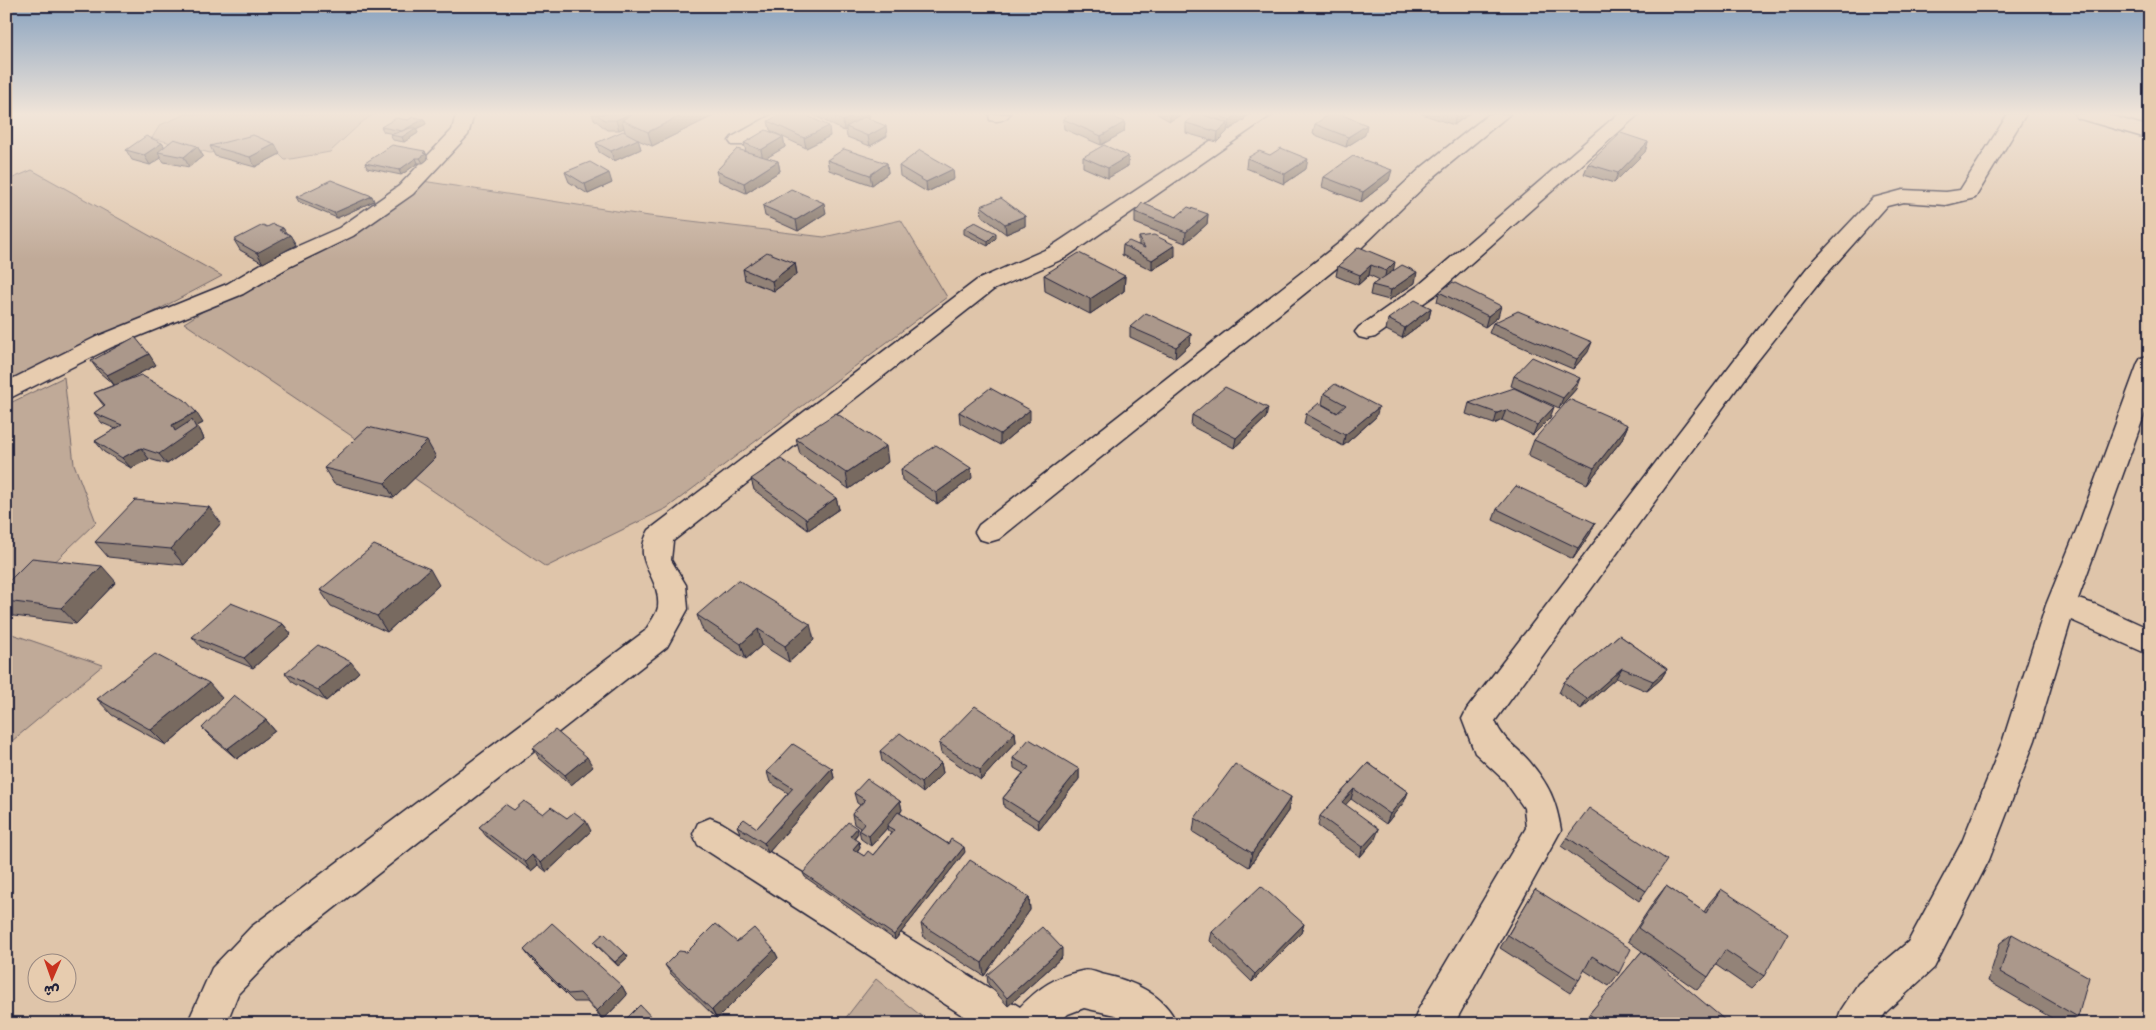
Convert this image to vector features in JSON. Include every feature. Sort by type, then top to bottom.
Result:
[{"type":"main road","points":[[6,392],[104,342],[234,289],[281,262],[346,232],[406,190],[432,162]]},
{"type":"main road","points":[[206,1024],[225,981],[264,940],[656,639],[673,609],[671,586],[657,560],[659,537],[862,382],[985,285],[1057,253],[1192,162]]},
{"type":"main road","points":[[989,532],[1351,245],[1440,162]]},
{"type":"main road","points":[[1367,332],[1427,290],[1575,162]]},
{"type":"main road","points":[[1432,1024],[1544,830],[1540,804],[1516,771],[1487,743],[1478,719],[1746,360],[1815,273],[1880,202],[1892,196],[1913,194],[1949,199],[1968,194],[1988,162]]},
{"type":"main road","points":[[1855,1024],[1872,998],[1921,955],[1977,849],[2019,740],[2061,605],[2094,521],[2150,363]]},
{"type":"main road","points":[[2061,605],[2087,613],[2150,644]]},
{"type":"main road","points":[[710,834],[1012,1024]]},
{"type":"main road","points":[[1030,1024],[1056,999],[1084,989],[1124,998],[1158,1024]]},
{"type":"shaded area","points":[[32,170],[222,276],[29,378],[6,388],[6,181]]},
{"type":"shaded area","points":[[416,180],[649,216],[824,237],[901,220],[947,297],[667,508],[546,567],[184,323]]},
{"type":"shaded area","points":[[64,377],[74,464],[96,522],[6,609],[6,405]]},
{"type":"shaded area","points":[[6,632],[103,665],[6,746]]},
{"type":"shaded area","points":[[876,979],[931,1024],[841,1024]]},
{"type":"building","points":[[366,162],[410,162],[399,170],[365,163]]},
{"type":"building","points":[[590,162],[609,173],[585,184],[565,172]]},
{"type":"building","points":[[725,162],[776,162],[744,183],[716,171]]},
{"type":"building","points":[[833,162],[887,163],[870,175]]},
{"type":"building","points":[[904,162],[941,162],[953,169],[926,182],[899,166]]},
{"type":"building","points":[[1095,162],[1118,162],[1108,168]]},
{"type":"building","points":[[1257,162],[1303,162],[1285,174]]},
{"type":"building","points":[[1345,162],[1370,162],[1392,170],[1363,192],[1324,177]]},
{"type":"building","points":[[1590,162],[1629,162],[1618,173],[1588,164]]},
{"type":"building","points":[[331,180],[372,196],[334,213],[296,197]]},
{"type":"building","points":[[791,189],[824,203],[796,220],[763,206]]},
{"type":"building","points":[[1001,198],[1025,216],[1005,224],[981,206]]},
{"type":"building","points":[[1142,203],[1176,217],[1188,207],[1208,214],[1186,232],[1135,212]]},
{"type":"building","points":[[975,222],[996,233],[988,241],[964,228]]},
{"type":"building","points":[[273,224],[283,228],[279,230],[290,235],[257,253],[234,240],[263,225],[267,227]]},
{"type":"building","points":[[1154,235],[1175,245],[1152,260],[1123,245],[1129,241],[1145,248],[1139,237]]},
{"type":"building","points":[[1359,247],[1395,262],[1386,271],[1371,265],[1360,275],[1338,266]]},
{"type":"building","points":[[767,252],[795,263],[772,281],[743,269]]},
{"type":"building","points":[[1079,253],[1125,276],[1090,299],[1044,275]]},
{"type":"building","points":[[1402,265],[1417,272],[1391,290],[1372,285]]},
{"type":"building","points":[[1453,282],[1501,306],[1488,316],[1439,292]]},
{"type":"building","points":[[1415,300],[1431,308],[1405,328],[1388,319]]},
{"type":"building","points":[[1518,311],[1592,342],[1577,359],[1493,323]]},
{"type":"building","points":[[1146,313],[1191,334],[1176,347],[1130,327]]},
{"type":"building","points":[[135,337],[149,354],[107,375],[91,361]]},
{"type":"building","points":[[1532,357],[1580,378],[1563,398],[1514,376]]},
{"type":"building","points":[[141,375],[185,400],[196,412],[172,425],[175,431],[192,420],[196,428],[159,454],[141,448],[122,458],[95,441],[122,425],[94,413],[105,405],[94,393]]},
{"type":"building","points":[[1335,384],[1379,407],[1345,435],[1306,414],[1319,403],[1337,413],[1346,405],[1324,393]]},
{"type":"building","points":[[1225,387],[1268,408],[1236,438],[1192,415]]},
{"type":"building","points":[[990,388],[1030,410],[1000,434],[959,412]]},
{"type":"building","points":[[1514,388],[1554,407],[1537,425],[1506,410],[1497,413],[1469,403]]},
{"type":"building","points":[[1569,399],[1628,425],[1594,468],[1534,440]]},
{"type":"building","points":[[836,413],[886,446],[846,473],[796,439]]},
{"type":"building","points":[[368,427],[427,441],[385,483],[324,468]]},
{"type":"building","points":[[936,445],[971,468],[936,493],[901,469]]},
{"type":"building","points":[[781,459],[836,498],[806,519],[751,479]]},
{"type":"building","points":[[1516,486],[1595,523],[1578,548],[1497,509]]},
{"type":"building","points":[[135,500],[209,507],[171,549],[95,542]]},
{"type":"building","points":[[374,545],[430,569],[377,616],[320,590]]},
{"type":"building","points":[[32,558],[102,566],[61,608],[6,601],[6,584]]},
{"type":"building","points":[[738,580],[810,624],[785,646],[758,629],[741,644],[697,615]]},
{"type":"building","points":[[231,603],[283,624],[244,658],[192,637]]},
{"type":"building","points":[[1619,635],[1667,669],[1653,681],[1622,668],[1587,699],[1564,682]]},
{"type":"building","points":[[318,645],[351,662],[318,690],[285,673]]},
{"type":"building","points":[[155,654],[209,683],[151,730],[97,699]]},
{"type":"building","points":[[234,695],[266,720],[227,749],[202,728]]},
{"type":"building","points":[[975,706],[1015,732],[980,770],[939,743]]},
{"type":"building","points":[[555,730],[587,757],[565,775],[533,748]]},
{"type":"building","points":[[900,733],[941,763],[921,783],[880,751]]},
{"type":"building","points":[[1029,739],[1079,769],[1038,820],[1003,798],[1029,767],[1013,758]]},
{"type":"building","points":[[793,744],[832,768],[764,843],[737,826],[744,819],[757,828],[793,788],[767,772]]},
{"type":"building","points":[[1368,763],[1408,792],[1390,814],[1354,789],[1342,802],[1379,829],[1363,847],[1320,816]]},
{"type":"building","points":[[1235,764],[1291,797],[1252,853],[1195,818]]},
{"type":"building","points":[[867,779],[900,801],[869,836],[859,830],[865,823],[852,814],[865,800],[854,793]]},
{"type":"building","points":[[524,801],[543,814],[551,807],[567,818],[574,812],[586,821],[541,863],[532,855],[525,862],[479,827],[505,804],[514,810]]},
{"type":"building","points":[[1589,808],[1667,860],[1646,891],[1567,837]]},
{"type":"building","points":[[898,812],[948,844],[951,839],[964,847],[894,935],[803,873],[848,822],[857,828],[850,836],[859,842],[853,849],[864,856],[868,851],[873,855],[894,830],[887,826]]},
{"type":"building","points":[[970,860],[1029,897],[982,963],[921,924]]},
{"type":"building","points":[[1261,886],[1304,924],[1255,974],[1212,932]]},
{"type":"building","points":[[1666,886],[1706,913],[1721,889],[1788,933],[1764,976],[1725,950],[1708,977],[1638,928]]},
{"type":"building","points":[[1535,889],[1631,949],[1619,973],[1592,956],[1579,980],[1508,935]]},
{"type":"building","points":[[552,923],[622,986],[597,1011],[580,993],[568,994],[524,950]]},
{"type":"building","points":[[715,924],[737,942],[754,928],[774,950],[712,1010],[665,965],[679,951],[687,952]]},
{"type":"building","points":[[1042,927],[1062,948],[1007,998],[987,975]]},
{"type":"building","points":[[604,933],[625,953],[615,962],[594,942]]},
{"type":"building","points":[[2012,934],[2089,977],[2078,1017],[2000,972]]},
{"type":"building","points":[[1642,951],[1726,1021],[1725,1024],[1603,1024],[1589,1014]]},
{"type":"building","points":[[640,1005],[658,1024],[621,1024]]}]
